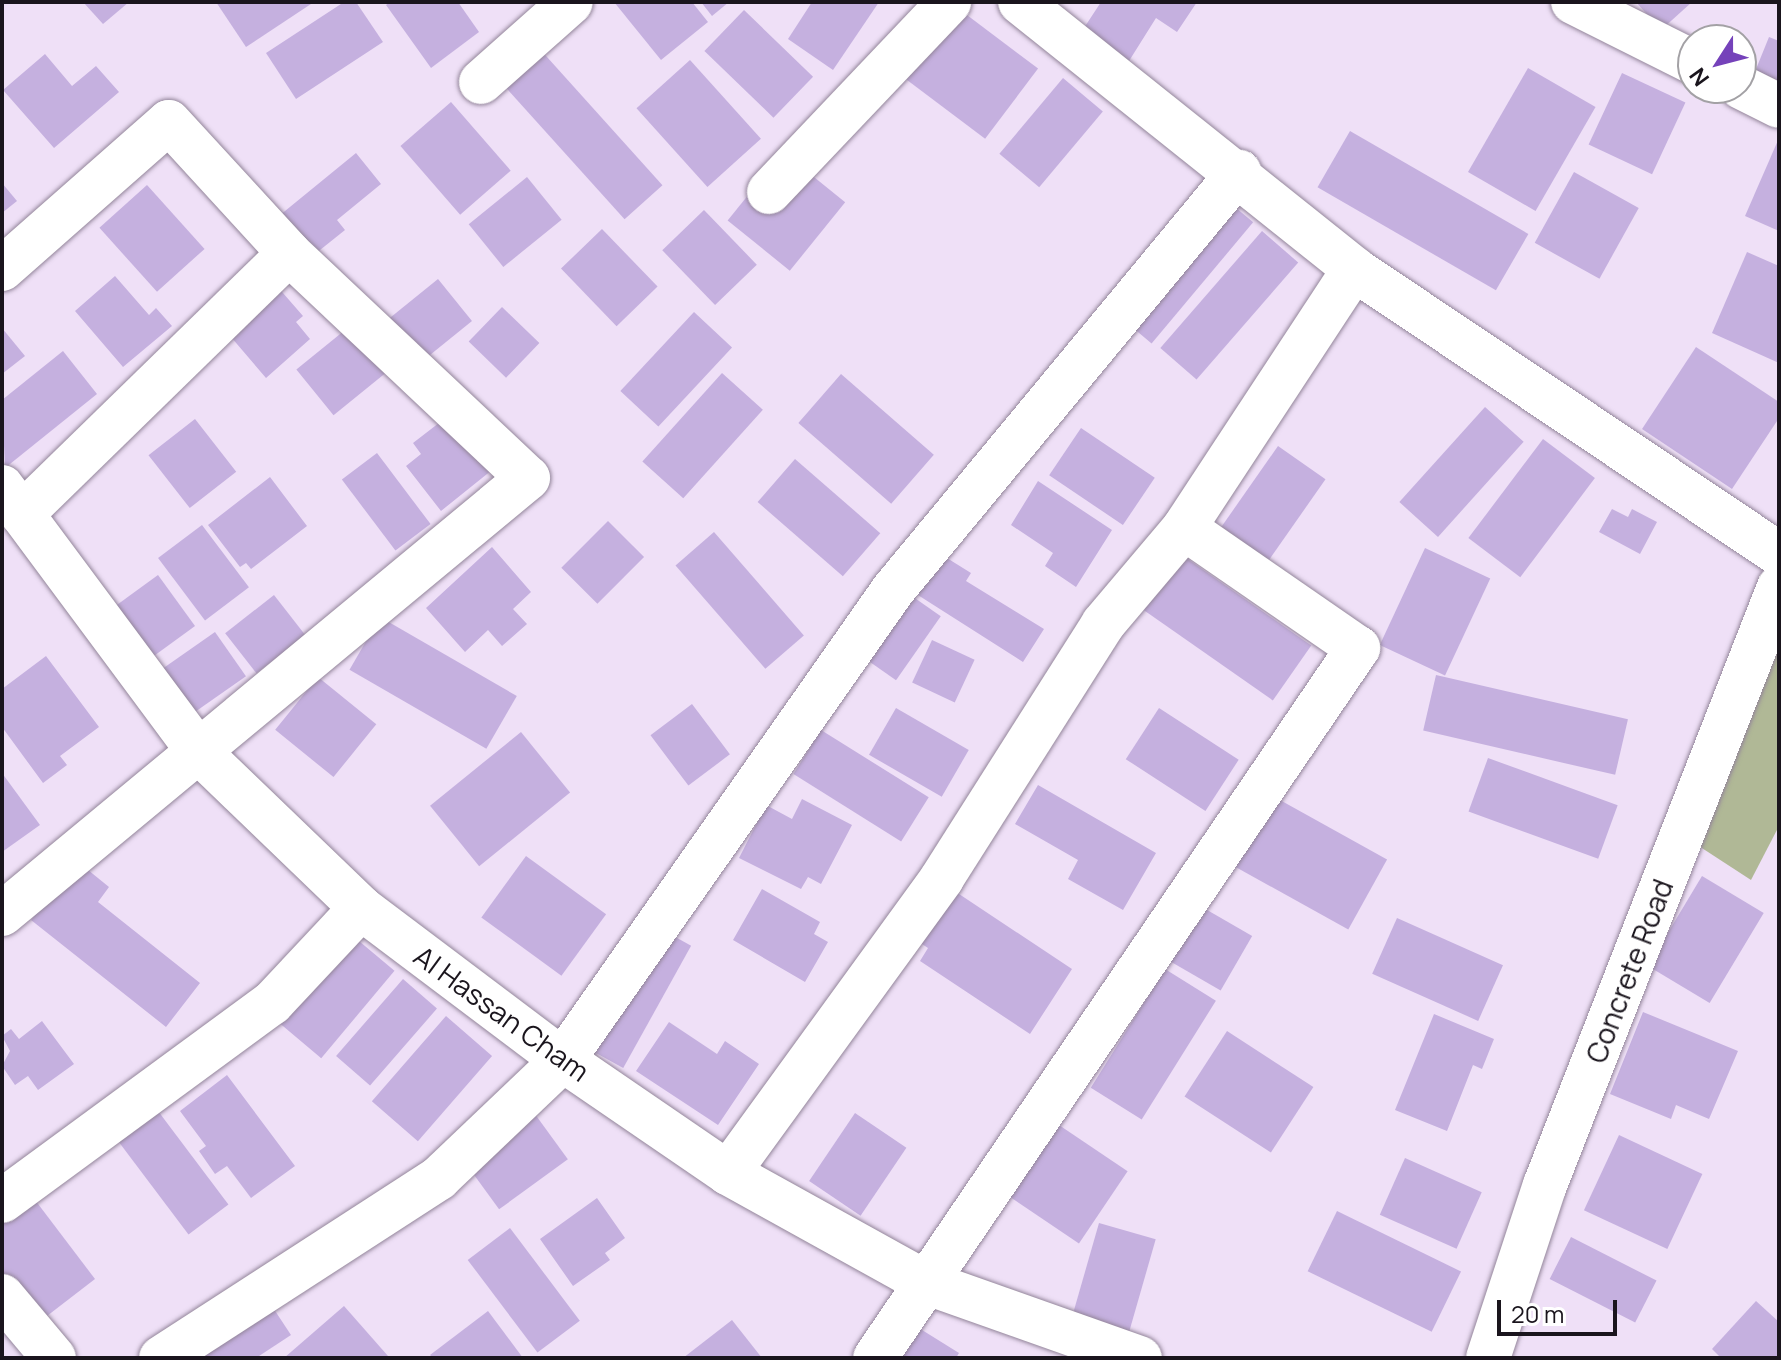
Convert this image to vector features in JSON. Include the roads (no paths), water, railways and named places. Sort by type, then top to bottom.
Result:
[{"type":"street","points":[[481,82],[571,2]]},
{"type":"street","points":[[769,192],[949,2]]},
{"type":"street","points":[[1020,2],[1239,172],[1354,269],[1779,554]]},
{"type":"street","points":[[1573,2],[1677,54]]},
{"type":"street","points":[[1757,95],[1779,106]]},
{"type":"street","points":[[2,269],[169,122],[289,253],[528,478],[2,914]]},
{"type":"street","points":[[161,1358],[439,1178],[563,1060],[893,590],[1239,172]]},
{"type":"street","points":[[12,500],[289,253]]},
{"type":"street","points":[[728,1173],[942,878],[1103,624],[1184,528],[1354,269]]},
{"type":"street","name":"Al Hassan Cham","points":[[12,500],[197,750],[361,908],[563,1060],[728,1173],[925,1282],[1140,1358]]},
{"type":"street","points":[[875,1358],[1358,648],[1184,528]]},
{"type":"street","name":"Concrete Road","points":[[1488,1358],[1545,1185],[1779,587]]},
{"type":"street","points":[[2,1201],[272,1003],[361,908]]},
{"type":"street","points":[[2,1296],[54,1358]]}]
